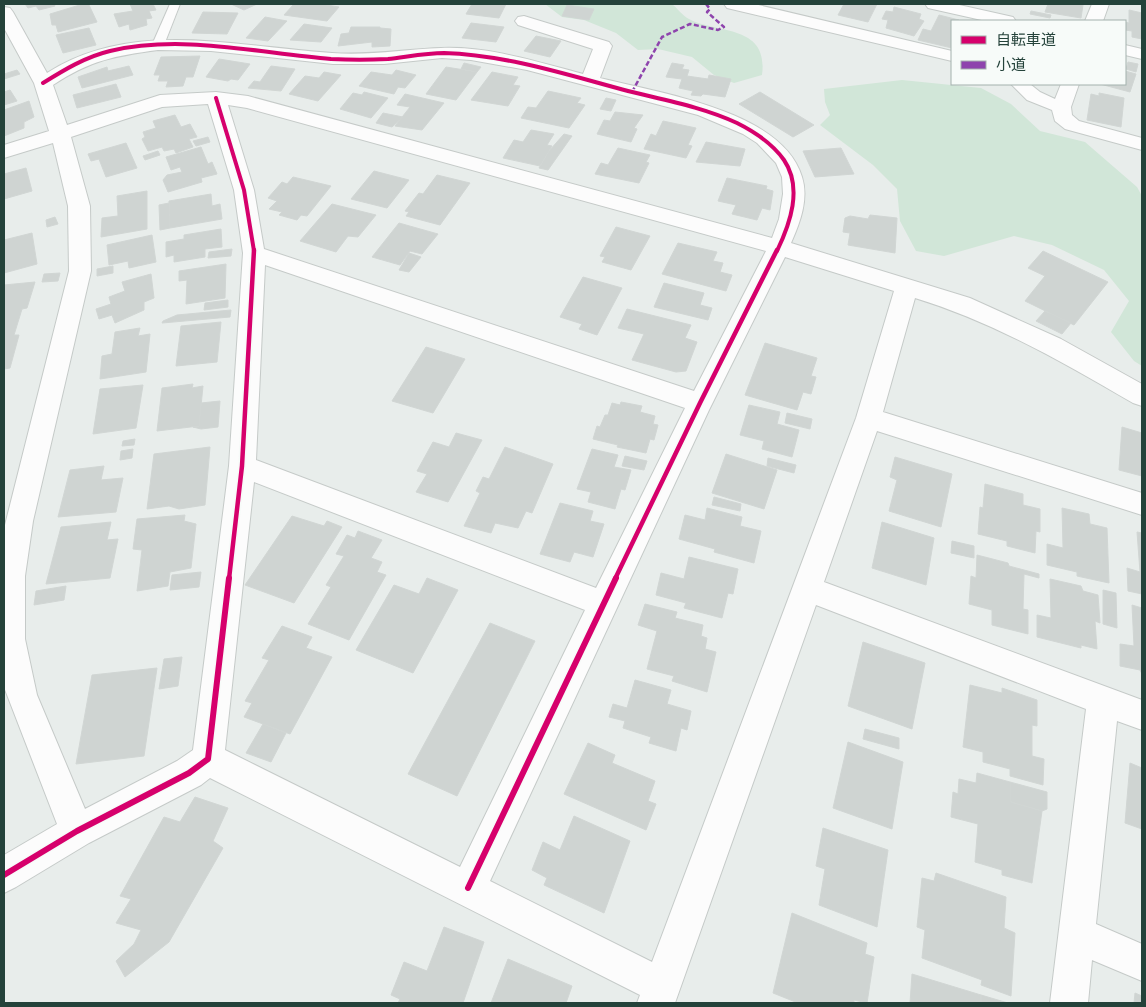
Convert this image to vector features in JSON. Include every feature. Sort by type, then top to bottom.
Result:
[{"type":"street","points":[[733,4],[951,56]]},
{"type":"street","points":[[934,4],[1003,20]]},
{"type":"street","points":[[1094,20],[1100,4]]},
{"type":"street","points":[[4,12],[43,83],[60,133],[79,206],[80,271],[69,323],[19,521],[10,576],[10,639],[21,695],[77,831]]},
{"type":"street","points":[[524,21],[603,46],[589,81]]},
{"type":"street","points":[[43,83],[68,67],[88,58],[110,51],[158,45],[211,46],[333,59],[384,58],[442,53],[471,54],[528,65],[734,120],[761,136],[779,155],[789,170],[794,193],[792,210],[778,247],[603,604],[468,888]]},
{"type":"street","points":[[1126,50],[1142,54]]},
{"type":"street","points":[[1021,85],[1029,94],[1041,102],[1060,107]]},
{"type":"street","points":[[1070,85],[1060,107],[1062,117],[1072,125],[1142,144]]},
{"type":"street","points":[[4,875],[77,831],[189,773],[208,758],[242,466],[254,253],[244,190],[216,98]]},
{"type":"street","points":[[4,152],[160,101],[216,98],[248,102],[778,247],[907,286],[998,318],[1052,345],[1142,396]]},
{"type":"street","points":[[254,253],[701,403]]},
{"type":"street","points":[[208,758],[468,888],[659,994],[869,418],[907,286]]},
{"type":"street","points":[[869,418],[1142,504]]},
{"type":"street","points":[[242,466],[603,604]]},
{"type":"street","points":[[806,588],[1142,715]]},
{"type":"street","points":[[1069,1003],[1103,701]]},
{"type":"street","points":[[1077,934],[1142,963]]},
{"type":"lane","points":[[158,45],[175,4]]},
{"type":"green space","points":[[545,4],[672,4],[689,19],[700,24],[726,30],[749,39],[757,47],[762,59],[762,75],[734,83],[714,75],[692,57],[658,49],[638,50],[616,33],[584,20],[562,17]]},
{"type":"green space","points":[[902,80],[981,88],[1011,104],[1040,131],[1085,142],[1137,187],[1142,196],[1142,366],[1134,361],[1111,332],[1129,301],[1104,270],[1052,245],[1014,236],[944,256],[916,251],[900,221],[897,189],[873,165],[820,125],[830,115],[825,102],[824,89]]},
{"type":"building","points":[[25,4],[54,4],[55,6],[39,10],[36,6],[28,8]]},
{"type":"building","points":[[83,4],[89,5],[97,22],[58,32],[56,25],[52,25],[50,14]]},
{"type":"building","points":[[130,4],[153,4],[156,10],[149,11],[152,18],[146,19],[147,25],[130,30],[129,24],[119,27],[114,14],[133,11]]},
{"type":"building","points":[[231,4],[257,4],[244,10]]},
{"type":"building","points":[[294,4],[320,4],[339,7],[327,21],[284,15]]},
{"type":"building","points":[[472,4],[506,4],[499,18],[466,14]]},
{"type":"building","points":[[844,4],[877,4],[868,22],[838,15]]},
{"type":"building","points":[[1048,4],[1083,5],[1081,18],[1045,12]]},
{"type":"building","points":[[567,5],[594,9],[589,20],[562,16]]},
{"type":"building","points":[[894,7],[921,14],[919,19],[924,21],[914,36],[886,28],[888,20],[882,19],[886,11],[893,12]]},
{"type":"building","points":[[1129,10],[1142,13],[1142,39],[1132,37],[1132,31],[1126,30],[1126,22],[1129,23]]},
{"type":"building","points":[[1031,11],[1051,15],[1050,18],[1030,14]]},
{"type":"building","points":[[203,12],[238,13],[227,34],[192,33]]},
{"type":"building","points":[[939,15],[959,20],[951,20],[951,48],[918,40],[923,29],[931,31]]},
{"type":"building","points":[[265,17],[287,21],[268,41],[246,38]]},
{"type":"building","points":[[471,23],[504,27],[496,42],[462,38]]},
{"type":"building","points":[[304,24],[332,28],[321,42],[290,40]]},
{"type":"building","points":[[351,27],[391,29],[390,46],[372,47],[372,42],[338,46],[341,34],[349,33]]},
{"type":"building","points":[[89,28],[96,45],[63,53],[56,35]]},
{"type":"building","points":[[536,36],[561,41],[550,57],[524,51]]},
{"type":"building","points":[[200,56],[193,77],[186,77],[183,86],[166,87],[168,81],[158,81],[160,75],[154,75],[161,57]]},
{"type":"building","points":[[219,59],[250,64],[238,80],[231,79],[228,81],[206,77]]},
{"type":"building","points":[[1128,62],[1138,64],[1136,72],[1126,69]]},
{"type":"building","points":[[464,63],[481,67],[477,72],[461,69]]},
{"type":"building","points":[[672,63],[684,65],[682,69],[689,70],[687,76],[708,79],[709,75],[731,79],[725,97],[703,94],[701,96],[691,95],[693,91],[679,88],[682,79],[666,77]]},
{"type":"building","points":[[129,66],[133,75],[82,88],[78,77],[107,67],[108,71]]},
{"type":"building","points":[[271,66],[295,69],[281,91],[248,88],[254,81],[260,82]]},
{"type":"building","points":[[446,67],[477,72],[456,100],[426,94]]},
{"type":"building","points":[[17,70],[20,74],[4,79],[4,74]]},
{"type":"building","points":[[396,70],[416,75],[405,88],[398,87],[394,94],[359,86],[371,72],[392,75]]},
{"type":"building","points":[[1126,71],[1136,74],[1130,92],[1104,85],[1126,85]]},
{"type":"building","points":[[324,72],[341,75],[318,101],[289,94],[305,76],[319,78]]},
{"type":"building","points":[[492,72],[518,77],[513,85],[520,86],[508,106],[471,100]]},
{"type":"building","points":[[116,84],[121,97],[77,108],[73,95]]},
{"type":"building","points":[[10,90],[17,101],[4,105],[4,92]]},
{"type":"building","points":[[548,91],[581,98],[577,103],[585,105],[569,128],[521,118],[528,107],[536,108]]},
{"type":"building","points":[[364,92],[388,98],[371,118],[340,109],[353,93],[362,95]]},
{"type":"building","points":[[760,92],[814,125],[793,137],[739,104]]},
{"type":"building","points":[[1099,93],[1124,98],[1121,127],[1087,120],[1091,94],[1099,96]]},
{"type":"building","points":[[405,94],[444,103],[422,130],[395,126],[410,107],[397,105]]},
{"type":"building","points":[[606,98],[616,100],[611,111],[600,109]]},
{"type":"building","points":[[29,101],[34,117],[24,122],[24,128],[4,136],[4,110]]},
{"type":"building","points":[[615,112],[643,115],[634,128],[637,129],[631,142],[597,134],[604,120],[610,121]]},
{"type":"building","points":[[383,113],[403,117],[392,127],[376,123]]},
{"type":"building","points":[[175,115],[181,127],[190,124],[197,137],[189,139],[193,147],[176,153],[174,149],[164,151],[162,147],[148,151],[142,139],[145,137],[143,132],[156,128],[153,121]]},
{"type":"building","points":[[663,121],[696,128],[688,145],[692,146],[686,158],[644,149],[651,134],[656,136]]},
{"type":"building","points":[[531,130],[554,134],[547,145],[552,146],[540,166],[503,158],[514,140],[523,142]]},
{"type":"building","points":[[564,134],[572,136],[548,170],[539,168],[549,151]]},
{"type":"building","points":[[208,137],[210,142],[196,146],[193,141]]},
{"type":"building","points":[[706,142],[745,149],[740,166],[696,162]]},
{"type":"building","points":[[126,143],[137,168],[106,177],[99,159],[91,161],[88,154]]},
{"type":"building","points":[[201,147],[208,164],[212,162],[217,174],[201,178],[202,182],[168,192],[163,180],[167,175],[182,172],[180,167],[171,170],[166,157]]},
{"type":"building","points":[[618,148],[650,155],[646,162],[649,163],[639,183],[595,174],[601,163],[608,165]]},
{"type":"building","points":[[841,148],[854,174],[815,177],[803,151]]},
{"type":"building","points":[[158,151],[160,155],[145,160],[143,156]]},
{"type":"building","points":[[26,168],[32,191],[4,199],[4,174]]},
{"type":"building","points":[[374,171],[409,180],[387,208],[351,199]]},
{"type":"building","points":[[437,175],[470,183],[440,225],[406,216],[409,212],[405,211],[419,193],[423,194]]},
{"type":"building","points":[[293,177],[331,186],[307,216],[301,215],[297,220],[279,215],[282,212],[269,209],[277,201],[268,198],[282,182],[287,184]]},
{"type":"building","points":[[727,178],[767,186],[766,189],[773,191],[770,210],[762,208],[757,220],[732,214],[736,205],[718,201]]},
{"type":"building","points":[[147,191],[147,229],[101,237],[102,218],[118,216],[117,196]]},
{"type":"building","points":[[211,194],[212,206],[220,204],[222,219],[170,228],[169,201]]},
{"type":"building","points":[[169,203],[170,228],[160,230],[159,205]]},
{"type":"building","points":[[332,204],[376,215],[358,237],[348,236],[336,252],[300,241]]},
{"type":"building","points":[[870,215],[897,218],[895,253],[848,245],[850,233],[843,232],[845,218],[850,216],[868,219]]},
{"type":"building","points":[[55,217],[58,224],[47,227],[46,220]]},
{"type":"building","points":[[399,223],[438,234],[422,254],[410,251],[400,265],[372,257]]},
{"type":"building","points":[[616,227],[650,236],[631,270],[602,262],[605,257],[600,256]]},
{"type":"building","points":[[221,229],[222,247],[205,249],[205,257],[174,262],[174,255],[166,257],[166,242],[184,239],[184,235]]},
{"type":"building","points":[[32,233],[37,264],[4,273],[4,240]]},
{"type":"building","points":[[152,235],[156,262],[129,268],[128,261],[109,265],[107,245]]},
{"type":"building","points":[[678,243],[717,252],[713,261],[723,263],[720,272],[732,275],[726,291],[662,274]]},
{"type":"building","points":[[232,249],[231,256],[208,258],[209,252]]},
{"type":"building","points":[[1043,251],[1108,282],[1074,325],[1025,301],[1045,276],[1028,268]]},
{"type":"building","points":[[409,253],[421,257],[409,272],[399,270]]},
{"type":"building","points":[[226,264],[225,298],[186,304],[187,280],[179,281],[179,271]]},
{"type":"building","points":[[113,266],[113,273],[97,276],[97,269]]},
{"type":"building","points":[[60,273],[58,281],[42,282],[44,274]]},
{"type":"building","points":[[151,274],[154,298],[144,302],[144,310],[115,323],[112,315],[99,319],[96,309],[111,304],[109,297],[125,291],[122,282]]},
{"type":"building","points":[[583,277],[622,288],[597,335],[579,329],[582,324],[560,317]]},
{"type":"building","points":[[35,282],[27,308],[22,309],[14,335],[19,335],[10,368],[4,369],[4,285]]},
{"type":"building","points":[[664,283],[704,293],[700,305],[712,308],[708,320],[654,307]]},
{"type":"building","points":[[228,300],[228,307],[204,310],[205,303]]},
{"type":"building","points":[[627,309],[691,325],[685,338],[697,342],[686,371],[676,372],[632,360],[644,334],[618,328]]},
{"type":"building","points":[[231,310],[230,317],[162,323],[177,315]]},
{"type":"building","points":[[1045,311],[1071,323],[1062,334],[1036,321]]},
{"type":"building","points":[[221,322],[217,362],[176,366],[181,326]]},
{"type":"building","points":[[140,328],[138,336],[150,334],[146,372],[100,379],[102,356],[112,354],[115,332]]},
{"type":"building","points":[[765,343],[817,358],[811,376],[816,377],[811,394],[803,392],[797,410],[745,395]]},
{"type":"building","points":[[426,347],[465,359],[433,413],[392,401]]},
{"type":"building","points":[[193,384],[192,388],[203,386],[199,426],[157,431],[162,388]]},
{"type":"building","points":[[143,385],[136,428],[93,434],[100,389]]},
{"type":"building","points":[[220,401],[218,427],[201,429],[193,427],[199,426],[201,403]]},
{"type":"building","points":[[621,402],[642,406],[640,412],[655,416],[653,424],[658,425],[654,440],[650,439],[646,453],[617,447],[618,445],[593,439],[597,426],[600,427],[605,415],[608,415],[612,403],[620,405]]},
{"type":"building","points":[[749,405],[780,412],[777,424],[799,430],[792,457],[762,449],[764,441],[740,435]]},
{"type":"building","points":[[787,413],[812,419],[810,429],[785,423]]},
{"type":"building","points":[[1122,427],[1142,433],[1142,476],[1119,470]]},
{"type":"building","points":[[456,433],[482,440],[448,502],[416,492],[427,474],[417,471],[433,442],[449,447]]},
{"type":"building","points":[[135,439],[134,445],[122,446],[123,441]]},
{"type":"building","points":[[210,447],[205,505],[179,509],[169,506],[147,509],[154,454]]},
{"type":"building","points":[[505,447],[553,464],[532,513],[526,511],[518,528],[495,523],[491,533],[464,526],[480,493],[476,491],[483,477],[489,479]]},
{"type":"building","points":[[133,449],[132,458],[120,460],[121,451]]},
{"type":"building","points":[[592,449],[618,455],[614,467],[631,470],[625,490],[621,489],[615,509],[588,502],[591,492],[577,489]]},
{"type":"building","points":[[726,454],[777,470],[764,509],[712,493]]},
{"type":"building","points":[[625,456],[647,461],[644,470],[622,466]]},
{"type":"building","points":[[895,457],[952,474],[941,527],[889,511],[897,480],[890,477]]},
{"type":"building","points":[[768,458],[796,465],[794,473],[767,466]]},
{"type":"building","points":[[104,466],[101,480],[123,478],[116,512],[58,517],[70,470]]},
{"type":"building","points":[[985,484],[1023,494],[1023,505],[1040,509],[1040,532],[1036,531],[1035,553],[1007,546],[1007,541],[978,534],[980,507],[983,508]]},
{"type":"building","points":[[714,497],[741,504],[740,511],[712,505]]},
{"type":"building","points":[[560,503],[593,511],[590,521],[604,524],[593,557],[574,552],[570,562],[540,554]]},
{"type":"building","points":[[707,508],[742,517],[740,526],[761,531],[754,563],[714,552],[715,549],[679,539],[685,515],[705,520]]},
{"type":"building","points":[[1062,508],[1089,514],[1090,524],[1107,528],[1109,583],[1077,576],[1077,572],[1047,565],[1047,544],[1063,548]]},
{"type":"building","points":[[185,515],[184,521],[196,524],[191,568],[170,572],[168,586],[137,591],[142,550],[133,549],[137,519]]},
{"type":"building","points":[[292,516],[324,526],[327,521],[342,527],[294,603],[245,585]]},
{"type":"building","points":[[111,522],[107,540],[118,539],[110,578],[46,584],[61,527]]},
{"type":"building","points":[[882,522],[934,538],[926,585],[872,568]]},
{"type":"building","points":[[358,531],[382,540],[371,558],[382,562],[377,572],[386,575],[349,640],[308,624],[331,587],[326,585],[344,556],[336,554],[347,535],[355,538]]},
{"type":"building","points":[[1137,532],[1142,533],[1142,594],[1128,591],[1127,568],[1140,572]]},
{"type":"building","points":[[952,541],[974,546],[974,558],[951,553]]},
{"type":"building","points":[[977,555],[1039,574],[1039,578],[1024,574],[1023,609],[1028,610],[1028,634],[992,625],[992,610],[969,604],[971,576],[976,578]]},
{"type":"building","points":[[689,557],[738,569],[733,594],[728,593],[722,618],[684,608],[686,603],[656,595],[661,573],[684,579]]},
{"type":"building","points":[[201,572],[199,587],[170,590],[172,575]]},
{"type":"building","points":[[427,578],[458,590],[413,673],[356,650],[394,585],[419,594]]},
{"type":"building","points":[[1050,579],[1081,586],[1083,591],[1098,595],[1100,623],[1095,621],[1097,649],[1081,645],[1081,648],[1037,637],[1037,615],[1051,618]]},
{"type":"building","points":[[66,586],[64,600],[34,605],[36,591]]},
{"type":"building","points":[[1103,590],[1116,593],[1117,628],[1103,624]]},
{"type":"building","points":[[645,604],[677,612],[675,618],[703,625],[701,636],[707,638],[705,649],[716,652],[707,692],[672,681],[674,676],[647,669],[657,631],[638,625]]},
{"type":"building","points":[[1132,605],[1142,608],[1142,674],[1140,670],[1120,666],[1120,644],[1134,646]]},
{"type":"building","points":[[490,623],[535,641],[457,796],[408,774]]},
{"type":"building","points":[[282,626],[312,637],[306,648],[332,657],[290,734],[244,717],[252,703],[245,701],[269,660],[262,658]]},
{"type":"building","points":[[863,642],[925,663],[912,729],[848,706]]},
{"type":"building","points":[[182,657],[178,686],[159,689],[164,659]]},
{"type":"building","points":[[157,668],[144,756],[76,764],[92,675]]},
{"type":"building","points":[[635,680],[671,690],[667,704],[691,711],[687,730],[681,728],[676,751],[649,743],[651,737],[623,728],[625,721],[609,717],[613,704],[627,708]]},
{"type":"building","points":[[970,685],[1002,693],[1002,688],[1037,700],[1037,726],[1032,725],[1032,756],[1044,759],[1043,785],[1010,776],[1010,769],[983,762],[983,752],[963,747]]},
{"type":"building","points":[[263,724],[286,733],[271,762],[246,753]]},
{"type":"building","points":[[865,729],[899,738],[899,749],[863,739]]},
{"type":"building","points":[[848,742],[903,762],[892,829],[833,808]]},
{"type":"building","points":[[588,743],[615,755],[612,763],[655,781],[648,801],[656,804],[646,830],[564,794]]},
{"type":"building","points":[[1130,763],[1142,768],[1142,829],[1125,823]]},
{"type":"building","points":[[977,773],[1010,782],[1011,802],[1042,811],[1032,883],[1002,875],[1002,870],[975,862],[978,824],[951,817],[953,792],[958,794],[959,779],[976,783]]},
{"type":"building","points":[[1010,782],[1047,792],[1047,809],[1042,811],[1011,802]]},
{"type":"building","points":[[195,797],[228,808],[213,841],[223,848],[169,942],[125,977],[116,961],[134,944],[141,930],[116,923],[131,899],[120,896],[164,817],[180,822]]},
{"type":"building","points":[[574,816],[630,841],[604,913],[544,885],[547,878],[532,870],[543,842],[560,850]]},
{"type":"building","points":[[823,828],[888,850],[877,927],[819,905],[825,869],[816,866]]},
{"type":"building","points":[[936,873],[1006,897],[1004,928],[1015,933],[1011,996],[981,985],[982,980],[922,958],[925,930],[917,927],[922,878],[934,881]]},
{"type":"building","points":[[792,913],[867,943],[865,954],[874,957],[867,1003],[854,1000],[854,1003],[798,1003],[773,993]]},
{"type":"building","points":[[444,927],[484,942],[463,1003],[398,1003],[400,999],[391,995],[404,962],[427,971]]},
{"type":"building","points":[[508,959],[572,986],[566,1003],[491,1003]]},
{"type":"building","points":[[912,974],[981,995],[981,1003],[910,1003]]},
{"type":"building","points":[[1135,993],[1142,996],[1142,1003],[1134,1003]]},
{"type":"building","points":[[981,995],[1008,1003],[981,1003]]},
{"type":"marked path","points":[[632,92],[662,37],[690,24],[718,30],[724,27],[707,12],[710,9],[706,4]]},
{"type":"cycle path","points":[[43,83],[68,67],[88,58],[110,51],[158,45],[211,46],[333,59],[384,59],[442,53],[471,55],[528,65],[705,111],[735,122],[750,130],[764,139],[786,162],[792,177],[794,194],[793,206],[786,231],[700,403],[468,888]]},
{"type":"cycle path","points":[[4,875],[77,831],[189,773],[208,759],[242,466],[254,253],[244,190],[216,98]]}]
